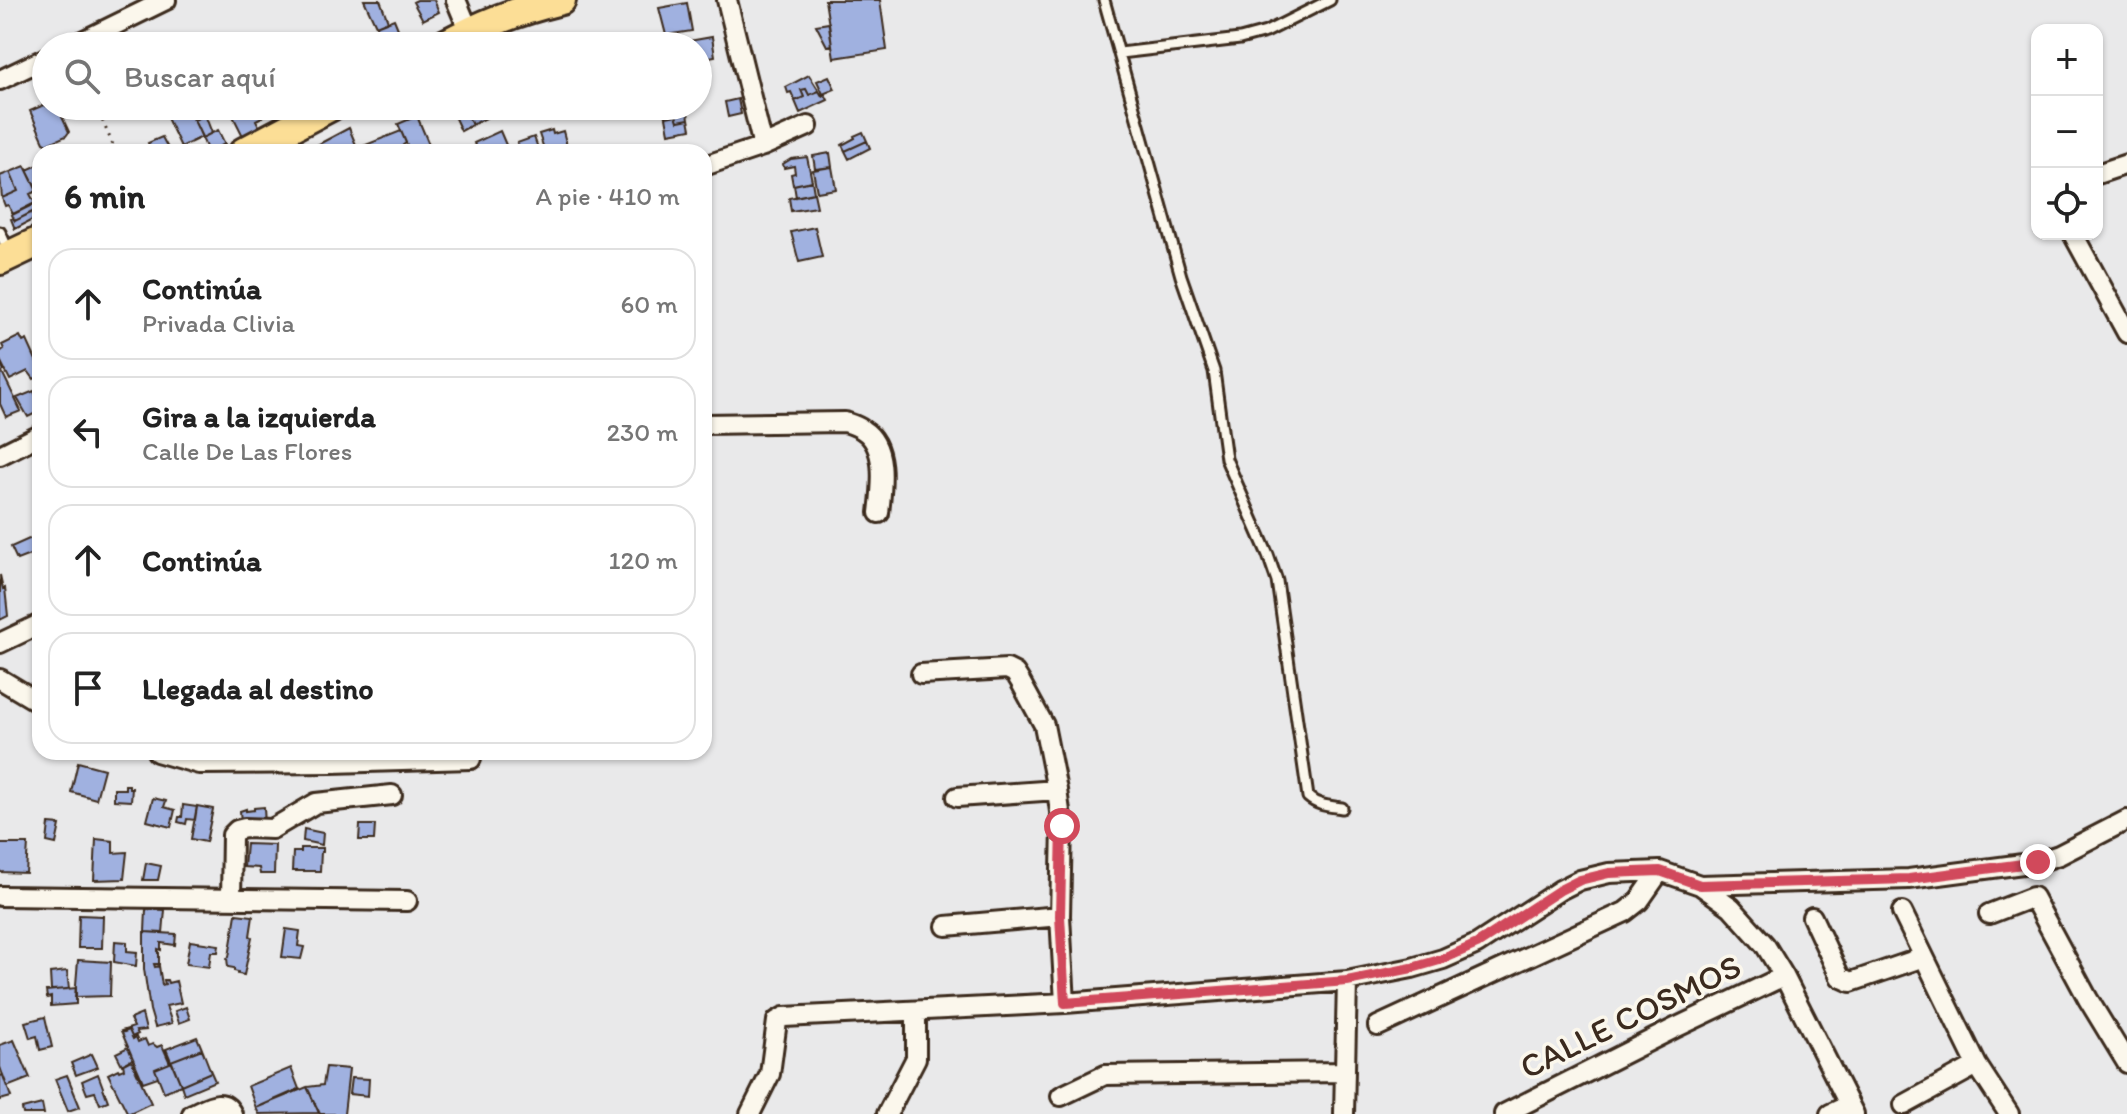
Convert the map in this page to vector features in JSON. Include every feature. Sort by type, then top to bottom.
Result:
[{"type":"main road","points":[[469,31],[519,10],[561,0]]},
{"type":"main road","points":[[259,144],[305,120]]},
{"type":"main road","points":[[3,249],[32,243]]},
{"type":"street","points":[[94,32],[131,8],[166,0]]},
{"type":"street","points":[[456,0],[469,31]]},
{"type":"street","points":[[727,0],[763,146]]},
{"type":"street","points":[[0,80],[32,65]]},
{"type":"street","points":[[712,163],[808,126]]},
{"type":"street","points":[[2103,172],[2127,164]]},
{"type":"street","points":[[2076,240],[2127,333]]},
{"type":"street","points":[[712,424],[845,422],[864,430],[877,445],[882,479],[879,513]]},
{"type":"street","points":[[0,455],[32,439]]},
{"type":"street","points":[[0,643],[32,628]]},
{"type":"street","points":[[921,674],[1007,669],[1015,673],[1044,725],[1062,826],[1060,916],[1065,1003]]},
{"type":"street","points":[[0,679],[32,698]]},
{"type":"street","points":[[185,760],[199,764],[436,760]]},
{"type":"street","points":[[957,797],[1057,790]]},
{"type":"street","points":[[231,899],[232,835],[237,830],[272,829],[316,803],[392,795]]},
{"type":"street","points":[[1700,885],[1909,879],[2038,862],[2059,855],[2127,820]]},
{"type":"street","points":[[1378,1026],[1625,912],[1639,901],[1660,871]]},
{"type":"street","points":[[750,1114],[770,1074],[777,1021],[784,1017],[1065,1003],[1347,981],[1443,959],[1477,944],[1580,880],[1609,873],[1660,871],[1700,885],[1731,907],[1765,945],[1852,1110],[1830,1114]]},
{"type":"street","points":[[0,896],[407,901]]},
{"type":"street","points":[[1989,914],[2033,897],[2088,999],[2127,1063]]},
{"type":"street","points":[[1902,912],[1977,1065],[2009,1114]]},
{"type":"street","points":[[946,926],[1060,916]]},
{"type":"street","points":[[1812,917],[1840,977],[1845,981],[1851,982],[1924,957]]},
{"type":"street","name":"CALLE COSMOS","points":[[1504,1114],[1784,976]]},
{"type":"street","points":[[1344,1114],[1347,981]]},
{"type":"street","points":[[887,1114],[916,1058],[916,1011]]},
{"type":"street","points":[[1904,1105],[1977,1065]]},
{"type":"street","points":[[1061,1096],[1105,1075],[1345,1072]]},
{"type":"street","points":[[192,1114],[217,1104],[224,1104],[232,1114]]},
{"type":"lane","points":[[1104,0],[1181,276],[1214,371],[1226,459],[1277,581],[1308,797],[1321,805],[1342,808]]},
{"type":"lane","points":[[1120,53],[1253,36],[1330,0]]},
{"type":"path","points":[[102,120],[113,144]]},
{"type":"building","points":[[364,0],[380,0],[388,21],[376,26]]},
{"type":"building","points":[[434,0],[439,12],[423,20],[413,2]]},
{"type":"building","points":[[825,0],[880,0],[887,50],[834,58]]},
{"type":"building","points":[[687,3],[692,31],[665,32],[659,8]]},
{"type":"building","points":[[394,19],[399,32],[378,32],[376,26]]},
{"type":"building","points":[[829,23],[832,45],[827,46],[816,25]]},
{"type":"building","points":[[809,75],[819,91],[809,95],[806,89],[801,90],[804,97],[795,101],[786,87]]},
{"type":"building","points":[[829,76],[835,89],[823,94],[817,81]]},
{"type":"building","points":[[806,89],[809,95],[819,91],[822,96],[825,94],[828,100],[800,113],[795,101],[804,97],[801,90]]},
{"type":"building","points":[[738,99],[741,114],[728,117],[725,102]]},
{"type":"building","points":[[34,120],[63,120],[69,132],[66,136],[48,144],[44,142]]},
{"type":"building","points":[[168,120],[194,120],[202,137],[180,144]]},
{"type":"building","points":[[194,120],[207,120],[212,133],[202,138]]},
{"type":"building","points":[[235,120],[256,120],[260,128],[243,136]]},
{"type":"building","points":[[419,120],[429,144],[407,144],[398,124]]},
{"type":"building","points":[[456,120],[470,120],[472,125],[461,131]]},
{"type":"building","points":[[667,120],[689,120],[691,129],[669,133]]},
{"type":"building","points":[[349,128],[356,144],[319,144]]},
{"type":"building","points":[[218,130],[225,144],[205,144],[202,138]]},
{"type":"building","points":[[401,131],[406,143],[404,144],[368,144]]},
{"type":"building","points":[[500,131],[506,144],[474,144]]},
{"type":"building","points":[[563,131],[566,144],[542,144],[539,134]]},
{"type":"building","points":[[863,132],[867,141],[845,151],[842,145]]},
{"type":"building","points":[[162,137],[166,144],[148,144]]},
{"type":"building","points":[[534,137],[536,144],[517,144]]},
{"type":"building","points":[[867,141],[870,148],[849,159],[845,151]]},
{"type":"building","points":[[830,153],[832,167],[815,169],[813,156]]},
{"type":"building","points":[[807,157],[812,181],[793,185],[791,174],[795,173],[794,166],[784,168],[783,164],[791,159]]},
{"type":"building","points":[[25,166],[32,181],[32,204],[13,214],[2,198],[18,191],[10,172]]},
{"type":"building","points":[[832,167],[836,189],[817,192],[813,170]]},
{"type":"building","points":[[10,172],[18,191],[2,198],[0,176]]},
{"type":"building","points":[[812,181],[814,193],[796,197],[794,185]]},
{"type":"building","points":[[814,193],[817,207],[791,211],[789,198]]},
{"type":"building","points":[[32,205],[32,212],[15,221],[12,215]]},
{"type":"building","points":[[32,212],[32,220],[15,229],[11,219],[15,221]]},
{"type":"building","points":[[815,227],[822,257],[799,262],[791,232]]},
{"type":"building","points":[[20,336],[23,342],[27,340],[32,351],[32,376],[28,371],[10,380],[0,360],[0,352],[4,349],[2,345]]},
{"type":"building","points":[[0,362],[21,411],[6,417],[0,404]]},
{"type":"building","points":[[32,392],[32,415],[28,417],[17,398]]},
{"type":"building","points":[[32,538],[32,554],[17,560],[11,547]]},
{"type":"building","points":[[0,575],[5,588],[8,616],[0,620]]},
{"type":"building","points":[[78,762],[104,769],[96,799],[71,792]]},
{"type":"building","points":[[125,785],[132,788],[131,801],[114,800],[114,789],[125,789]]},
{"type":"building","points":[[153,798],[166,801],[164,807],[175,810],[171,827],[147,821]]},
{"type":"building","points":[[183,805],[197,807],[195,820],[187,819],[186,824],[178,822],[182,817]]},
{"type":"building","points":[[197,806],[213,809],[206,842],[191,839]]},
{"type":"building","points":[[264,807],[265,825],[241,822],[240,811]]},
{"type":"building","points":[[49,824],[60,825],[56,844],[47,842]]},
{"type":"building","points":[[360,825],[375,825],[374,840],[359,840]]},
{"type":"building","points":[[304,829],[323,833],[322,845],[303,841]]},
{"type":"building","points":[[96,839],[113,841],[113,853],[127,852],[124,879],[94,880]]},
{"type":"building","points":[[0,844],[28,844],[26,873],[0,872]]},
{"type":"building","points":[[246,844],[275,845],[274,874],[260,874],[259,868],[244,867]]},
{"type":"building","points":[[301,848],[323,848],[320,871],[292,871],[293,852],[301,852]]},
{"type":"building","points":[[146,863],[161,866],[158,880],[143,880]]},
{"type":"building","points":[[146,909],[165,910],[163,933],[145,932]]},
{"type":"building","points":[[236,914],[253,916],[244,975],[228,967]]},
{"type":"building","points":[[79,915],[103,916],[102,948],[78,948]]},
{"type":"building","points":[[286,929],[300,931],[298,946],[304,947],[301,959],[282,957]]},
{"type":"building","points":[[144,932],[176,934],[175,945],[161,943],[161,950],[158,949],[159,964],[154,964],[155,967],[159,966],[162,985],[165,984],[164,980],[168,983],[176,981],[181,1003],[166,1006],[172,1023],[155,1027],[144,969]]},
{"type":"building","points":[[115,941],[127,942],[127,951],[137,952],[136,966],[114,962]]},
{"type":"building","points":[[190,941],[219,945],[218,952],[211,952],[209,967],[186,964]]},
{"type":"building","points":[[78,960],[111,962],[110,996],[75,997]]},
{"type":"building","points":[[67,971],[69,989],[51,990],[50,973]]},
{"type":"building","points":[[76,988],[76,1004],[51,1006],[51,997],[47,998],[46,991]]},
{"type":"building","points":[[186,1007],[190,1019],[179,1023],[175,1011]]},
{"type":"building","points":[[142,1014],[146,1030],[136,1031],[138,1034],[132,1037],[129,1030],[122,1033],[134,1027],[130,1019]]},
{"type":"building","points":[[45,1017],[52,1047],[40,1050],[37,1036],[30,1038],[25,1022]]},
{"type":"building","points":[[129,1030],[138,1042],[145,1039],[148,1046],[162,1045],[170,1063],[155,1069],[158,1077],[143,1082],[122,1033]]},
{"type":"building","points":[[197,1037],[202,1049],[171,1061],[166,1049]]},
{"type":"building","points":[[14,1040],[30,1078],[7,1087],[0,1067],[0,1045]]},
{"type":"building","points":[[128,1047],[133,1059],[122,1065],[116,1053]]},
{"type":"building","points":[[202,1049],[211,1072],[181,1085],[171,1061]]},
{"type":"building","points":[[92,1054],[98,1067],[76,1075],[71,1063]]},
{"type":"building","points":[[131,1060],[151,1103],[128,1114],[108,1074],[124,1069],[123,1064]]},
{"type":"building","points":[[172,1062],[181,1085],[164,1092],[155,1069]]},
{"type":"building","points":[[326,1067],[349,1069],[344,1114],[320,1114],[307,1087],[323,1085]]},
{"type":"building","points":[[291,1068],[299,1089],[256,1108],[248,1086]]},
{"type":"building","points":[[211,1072],[215,1081],[184,1094],[181,1085]]},
{"type":"building","points":[[98,1074],[108,1101],[100,1104],[95,1092],[87,1094],[82,1081]]},
{"type":"building","points":[[3,1075],[11,1097],[0,1100],[0,1076]]},
{"type":"building","points":[[67,1075],[80,1107],[68,1111],[55,1079]]},
{"type":"building","points":[[351,1078],[369,1079],[368,1096],[349,1094]]},
{"type":"building","points":[[307,1087],[319,1113],[259,1114],[256,1108]]},
{"type":"building","points":[[42,1104],[44,1114],[23,1114],[22,1109]]},
{"type":"route","points":[[1062,826],[1060,916],[1065,1003],[1347,981],[1412,968],[1477,944],[1560,890],[1580,880],[1609,873],[1660,871],[1700,885],[1909,879],[2038,862]]}]
